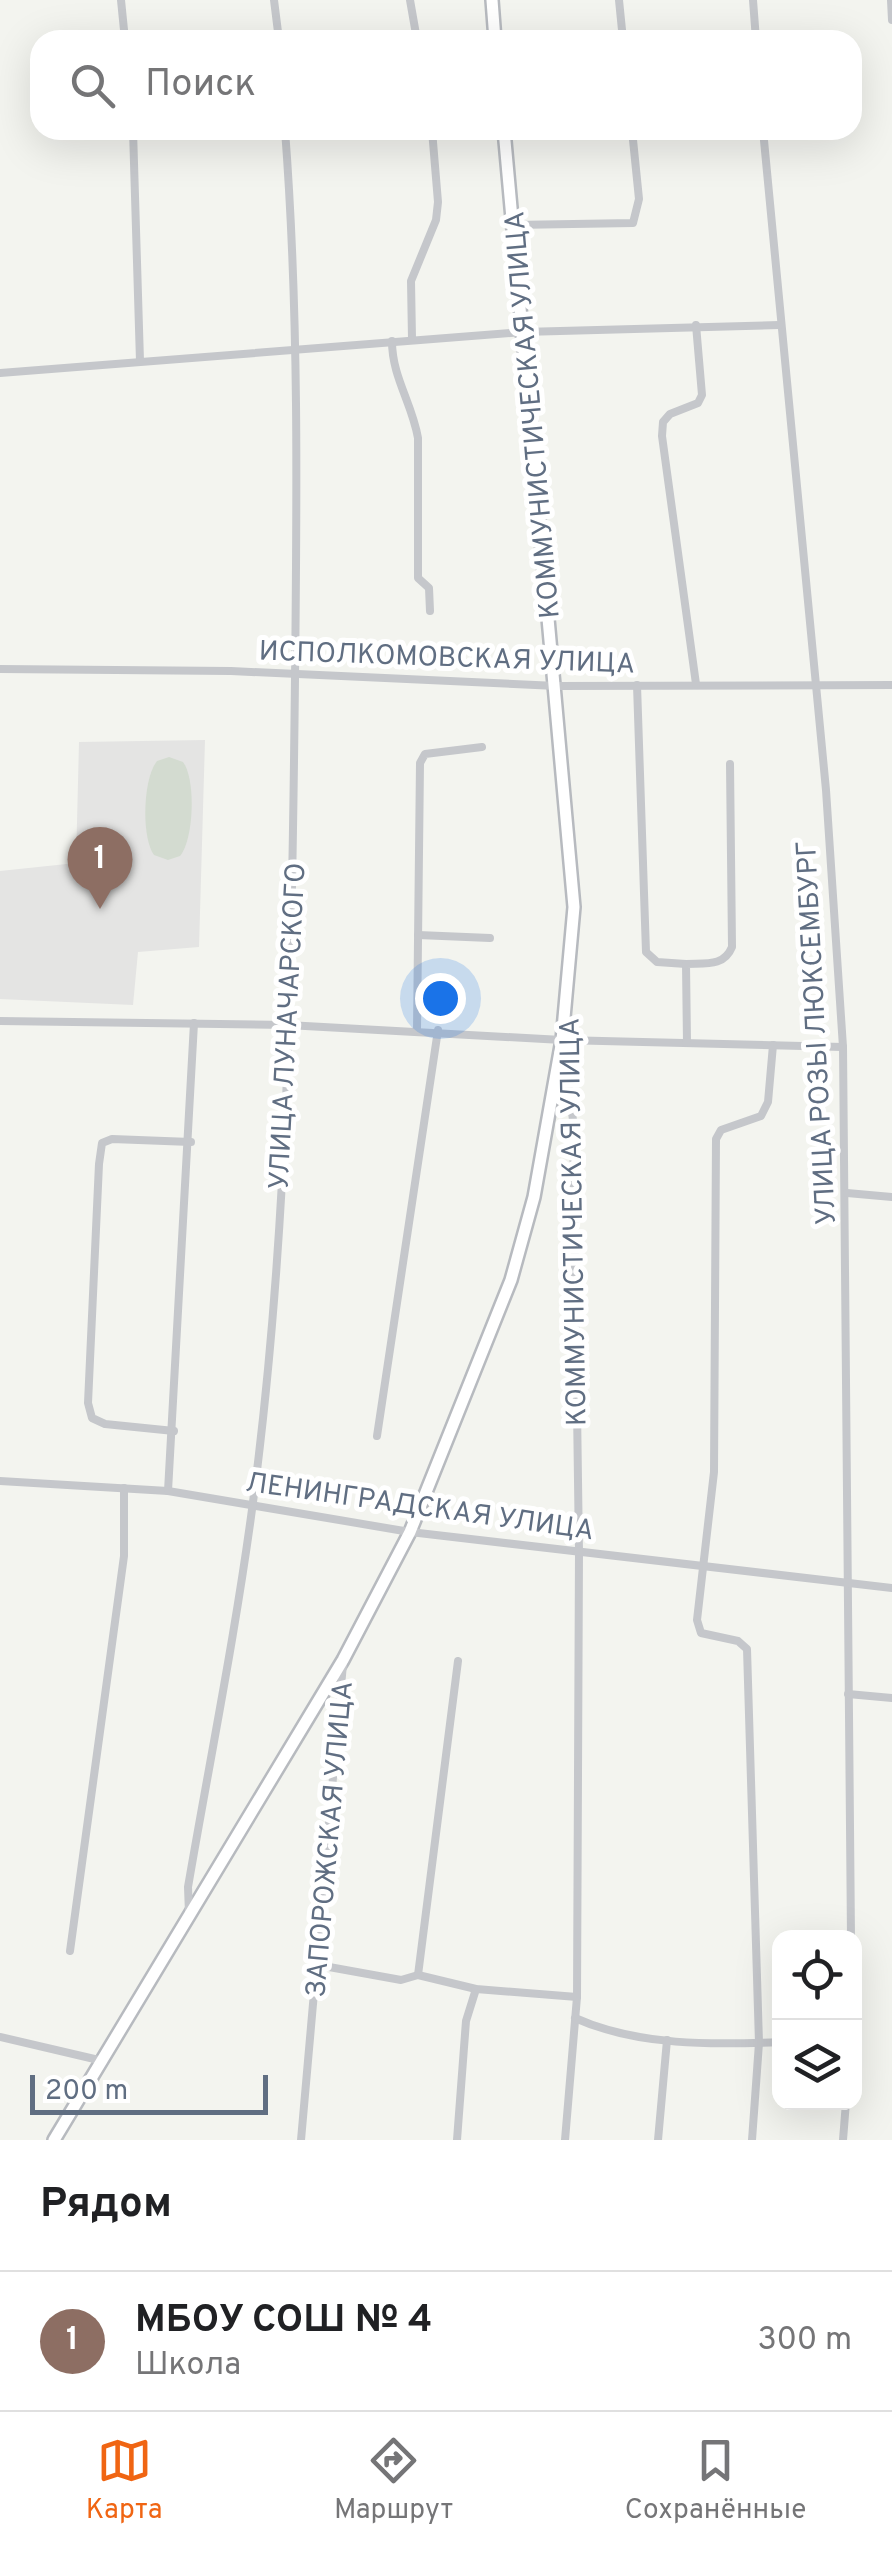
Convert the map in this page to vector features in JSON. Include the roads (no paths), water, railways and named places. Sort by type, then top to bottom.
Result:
[{"type":"main road","points":[[492,0],[495,30]]},
{"type":"main road","name":"КОММУНИСТИЧЕСКАЯ УЛИЦА","points":[[505,140],[574,907],[562,1040]]},
{"type":"main road","name":"ЗАПОРОЖСКАЯ УЛИЦА","points":[[343,1660],[410,1532],[512,1280],[534,1197],[562,1040]]},
{"type":"main road","name":"УЛИЦА ЛУНАЧАРСКОГО","points":[[54,2140],[343,1660]]},
{"type":"street","points":[[121,0],[124,30]]},
{"type":"street","points":[[274,0],[278,30]]},
{"type":"street","points":[[410,0],[416,30]]},
{"type":"street","points":[[619,0],[622,30]]},
{"type":"street","points":[[753,0],[755,30]]},
{"type":"street","points":[[891,0],[892,20]]},
{"type":"street","points":[[132,140],[140,361]]},
{"type":"street","name":"УЛИЦА ЛУНАЧАРСКОГО","points":[[190,1916],[188,1886],[253,1503],[275,1264],[287,1025],[295,676],[292,219],[286,140]]},
{"type":"street","points":[[412,339],[411,281],[436,220],[438,202],[433,140]]},
{"type":"street","points":[[513,224],[632,224],[640,199],[633,140]]},
{"type":"street","name":"УЛИЦА РОЗЫ ЛЮКСЕМБУРГ","points":[[764,140],[816,685],[843,1047],[851,1930]]},
{"type":"street","points":[[696,325],[702,395],[698,403],[670,414],[662,422],[696,684]]},
{"type":"street","points":[[0,374],[523,332],[780,325]]},
{"type":"street","points":[[392,341],[392,363],[418,438],[418,578],[429,588],[430,611]]},
{"type":"street","name":"ИСПОЛКОМОВСКАЯ УЛИЦА","points":[[0,669],[213,670],[557,686],[892,684]]},
{"type":"street","points":[[637,685],[646,952],[658,962],[719,962],[728,957],[732,947],[730,764]]},
{"type":"street","points":[[416,1030],[420,762],[425,754],[482,748]]},
{"type":"street","points":[[418,935],[490,938]]},
{"type":"street","points":[[686,964],[687,1043]]},
{"type":"street","points":[[0,1021],[194,1022],[438,1030],[562,1040],[843,1047]]},
{"type":"street","points":[[168,1492],[191,1142],[194,1022]]},
{"type":"street","points":[[377,1436],[438,1030]]},
{"type":"street","name":"КОММУНИСТИЧЕСКАЯ УЛИЦА","points":[[562,1040],[571,1079],[573,1120],[579,1552],[576,1997],[565,2140]]},
{"type":"street","points":[[752,2140],[758,2043],[747,1649],[738,1640],[701,1633],[697,1620],[714,1472],[716,1139],[721,1130],[761,1116],[768,1102],[773,1045]]},
{"type":"street","points":[[174,1431],[105,1424],[92,1418],[88,1403],[99,1164],[102,1142],[112,1139],[191,1142]]},
{"type":"street","points":[[847,1193],[892,1197]]},
{"type":"street","name":"ЛЕНИНГРАДСКАЯ УЛИЦА","points":[[0,1482],[168,1492],[253,1503],[410,1532],[892,1588]]},
{"type":"street","points":[[70,1951],[124,1556],[124,1488]]},
{"type":"street","name":"ЗАПОРОЖСКАЯ УЛИЦА","points":[[300,2140],[343,1660]]},
{"type":"street","points":[[418,1975],[458,1661]]},
{"type":"street","points":[[848,1694],[892,1698]]},
{"type":"street","points":[[318,1965],[401,1980],[418,1975],[476,1990],[576,1997]]},
{"type":"street","points":[[457,2140],[466,2021],[476,1990]]},
{"type":"street","points":[[575,2018],[602,2030],[666,2040],[772,2042]]},
{"type":"street","points":[[0,2036],[104,2061]]},
{"type":"street","points":[[658,2140],[666,2040]]},
{"type":"street","points":[[843,2140],[845,2110]]},
{"type":"place","name":"МБОУ СОШ № 4","points":[[100,909]]}]
